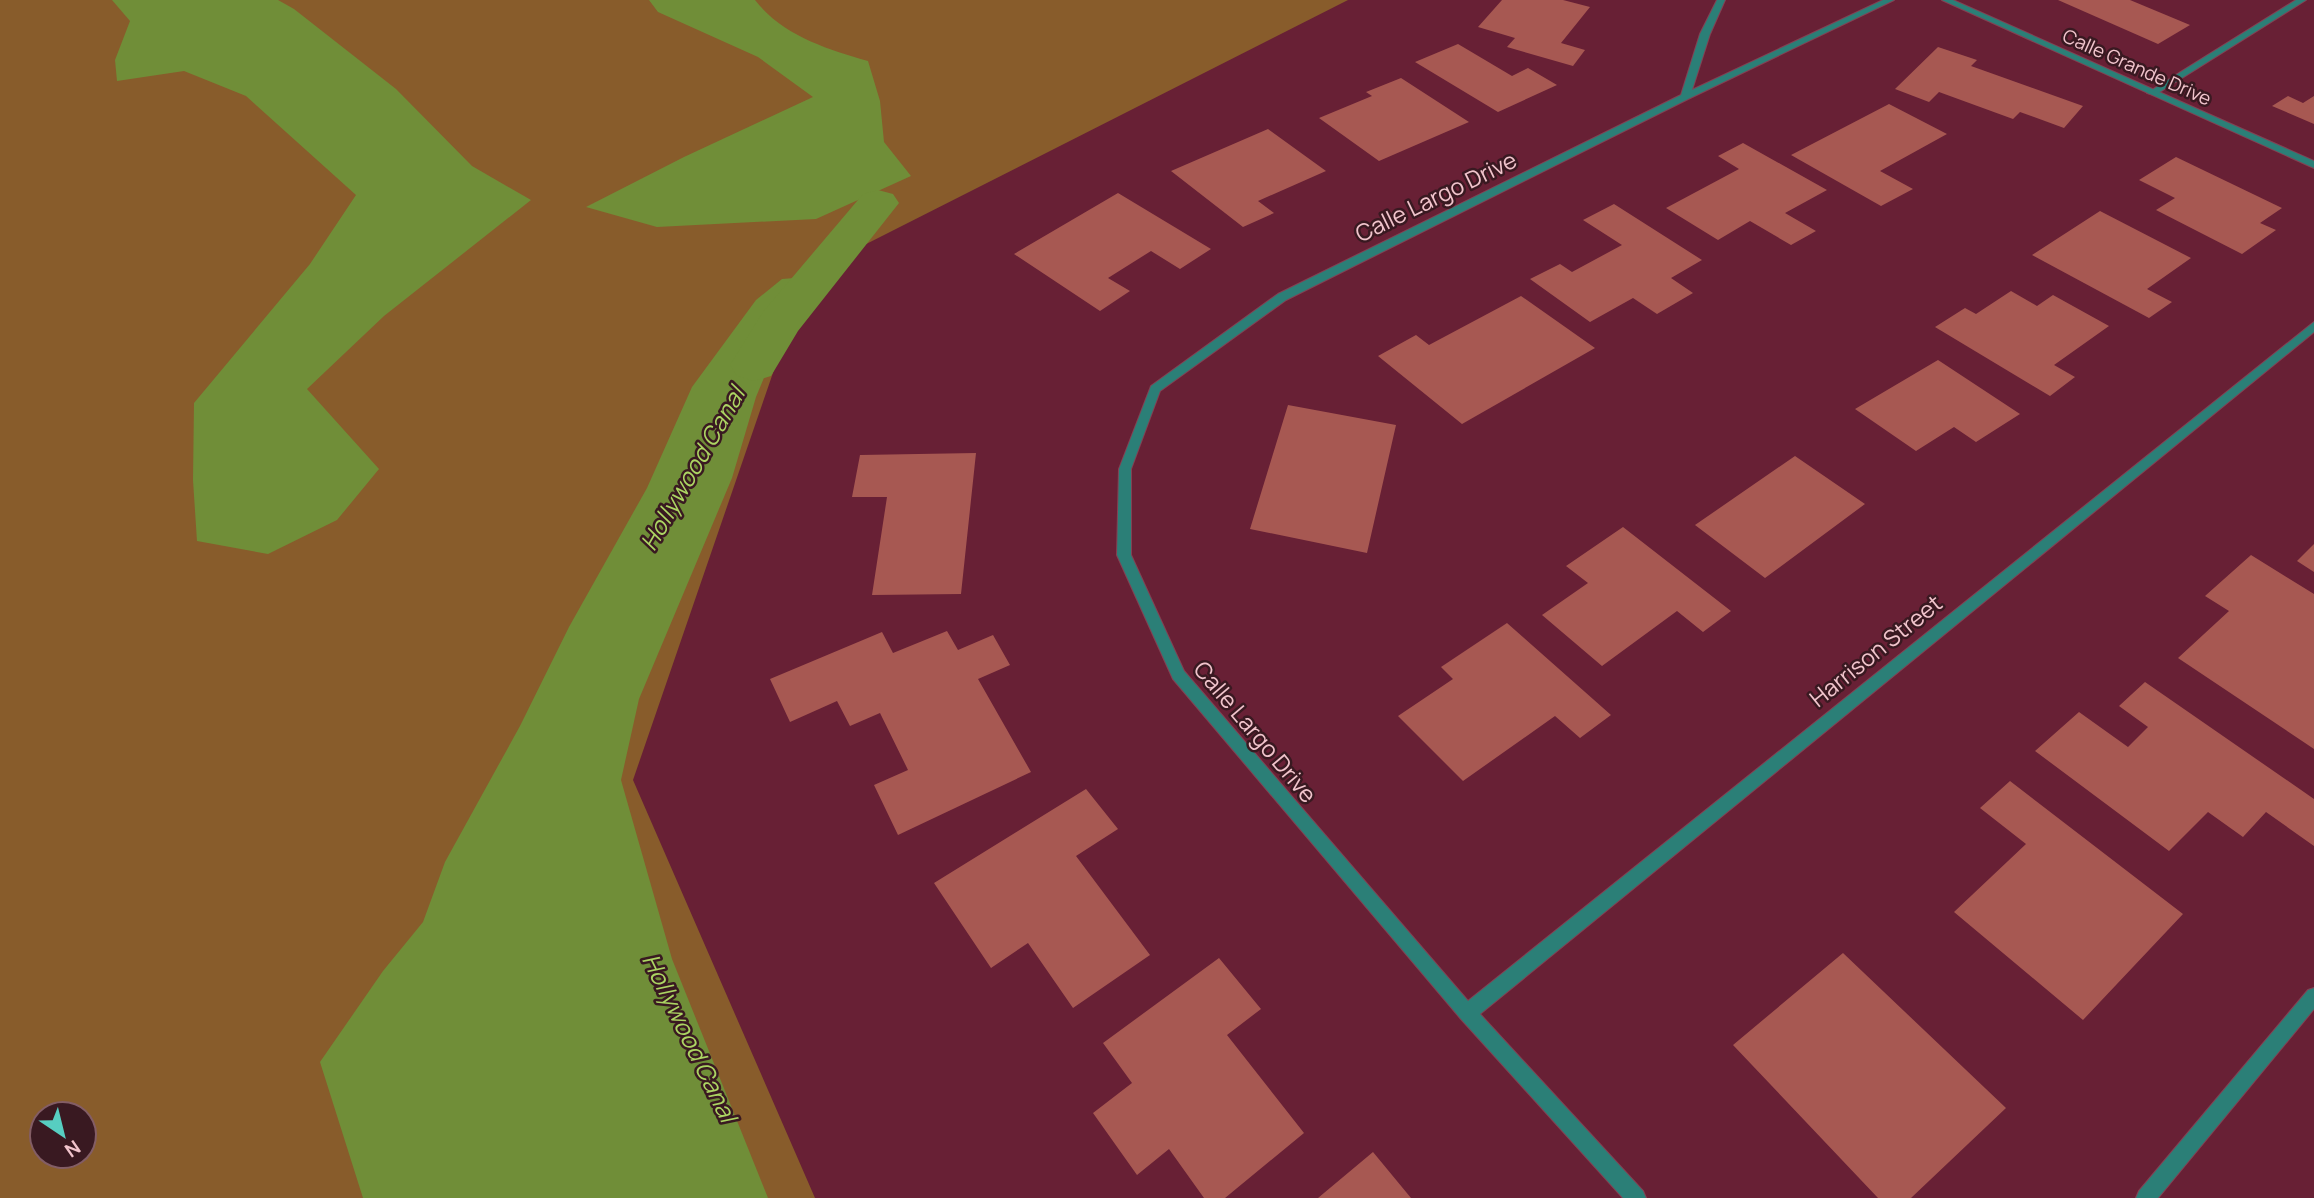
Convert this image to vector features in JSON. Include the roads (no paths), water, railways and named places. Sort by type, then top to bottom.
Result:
[{"type":"street","points":[[1685,97],[1705,34],[1721,0]]},
{"type":"street","name":"Calle Largo Drive","points":[[1636,1198],[1467,1013],[1178,675],[1124,555],[1125,469],[1155,389],[1282,297],[1685,97],[1890,0]]},
{"type":"street","name":"Calle Grande Drive","points":[[1946,0],[2314,165]]},
{"type":"street","points":[[2152,93],[2302,0]]},
{"type":"street","name":"Harrison Street","points":[[1467,1013],[2314,326]]},
{"type":"street","points":[[2146,1198],[2314,996]]},
{"type":"water","points":[[112,0],[278,0],[294,9],[396,89],[472,166],[531,200],[384,316],[307,389],[379,469],[337,520],[268,554],[197,541],[193,480],[194,403],[310,264],[356,195],[246,96],[184,71],[117,81],[115,60],[130,21]]},
{"type":"water","points":[[649,0],[755,0],[778,23],[792,32],[821,46],[868,61],[880,101],[884,142],[911,176],[816,219],[657,227],[586,207],[684,157],[813,97],[758,57],[658,12]]},
{"type":"water","points":[[795,278],[802,286],[756,397],[732,478],[639,699],[621,780],[672,959],[768,1198],[363,1198],[320,1062],[383,971],[423,922],[445,862],[520,726],[569,627],[647,488],[692,387],[756,300],[782,279]]},
{"type":"waterway","name":"Hollywood Canal","points":[[754,365],[779,323],[878,203]]}]
